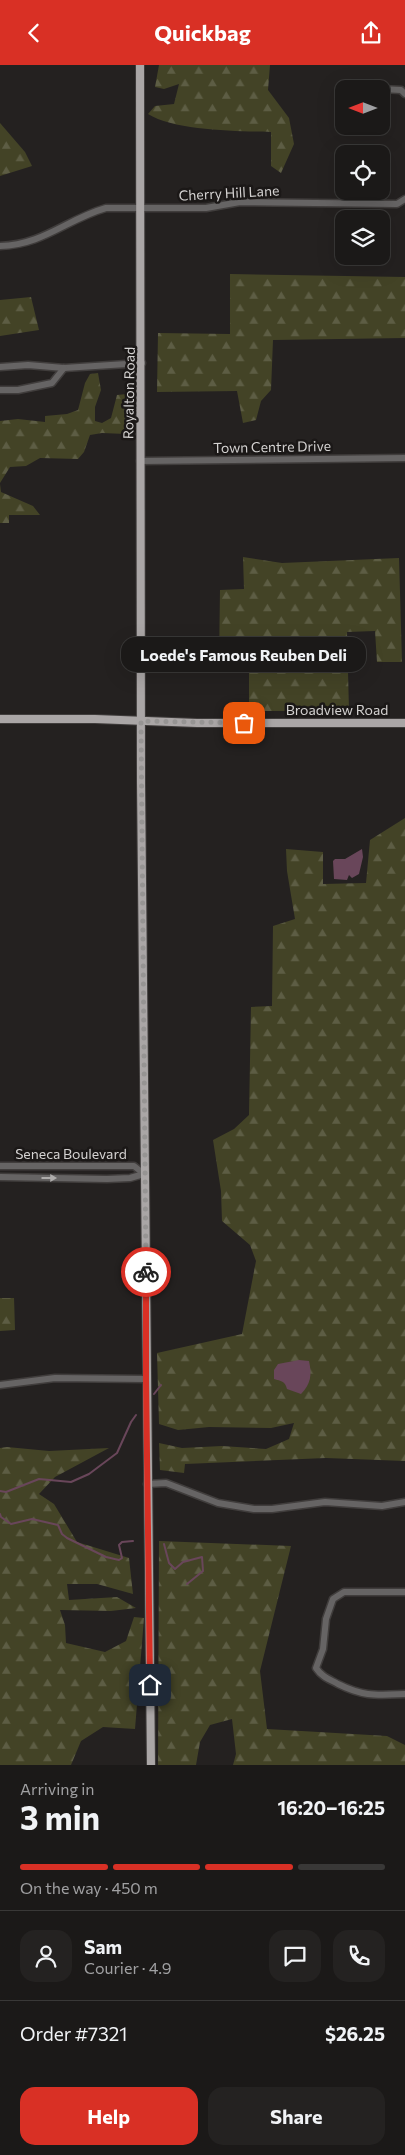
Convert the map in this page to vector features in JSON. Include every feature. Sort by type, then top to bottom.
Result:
[{"type":"main road","name":"Royalton Road","points":[[140,65],[142,207],[140,461],[141,721],[150,1765]]},
{"type":"main road","name":"Broadview Road","points":[[0,719],[202,723],[405,723]]},
{"type":"street","points":[[390,89],[401,90],[405,94]]},
{"type":"street","name":"Cherry Hill Lane","points":[[0,246],[26,244],[91,212],[106,208],[206,208],[240,202],[397,204],[405,199]]},
{"type":"street","points":[[0,367],[5,365],[28,365],[64,368],[142,363]]},
{"type":"street","points":[[0,391],[25,389],[52,383],[64,368]]},
{"type":"street","name":"Town Centre Drive","points":[[140,461],[405,458]]},
{"type":"street","name":"Seneca Boulevard","points":[[0,1166],[134,1167],[144,1173]]},
{"type":"street","name":"Seneca Boulevard","points":[[0,1177],[107,1179],[130,1178],[144,1173]]},
{"type":"street","points":[[0,1385],[51,1379],[146,1379]]},
{"type":"street","points":[[147,1484],[166,1483],[218,1503],[254,1509],[272,1509],[325,1502],[382,1506],[405,1502]]},
{"type":"street","points":[[405,1592],[344,1592],[333,1599],[328,1609],[323,1649],[316,1668],[321,1675],[354,1692],[366,1695],[405,1694]]},
{"type":"green space","points":[[159,65],[270,65],[268,90],[289,118],[294,144],[281,173],[271,166],[271,132],[190,127],[160,120],[148,114],[155,106],[174,104],[179,84],[164,89],[155,87]]},
{"type":"green space","points":[[0,123],[25,152],[32,166],[0,176]]},
{"type":"green space","points":[[230,274],[405,277],[405,338],[273,340],[271,390],[261,401],[256,420],[243,423],[237,391],[157,392],[158,333],[230,334]]},
{"type":"green space","points":[[31,297],[39,330],[0,336],[0,300]]},
{"type":"green space","points":[[98,373],[101,390],[95,407],[95,421],[102,423],[111,418],[117,395],[127,394],[126,434],[102,433],[90,435],[84,452],[78,459],[40,458],[26,466],[10,467],[0,483],[0,421],[18,419],[45,422],[45,416],[67,414],[78,410],[85,383],[90,374]]},
{"type":"green space","points":[[0,484],[1,492],[33,506],[40,515],[9,515],[9,523],[0,523]]},
{"type":"green space","points":[[243,557],[282,563],[399,558],[402,662],[377,662],[375,631],[347,632],[349,711],[249,711],[249,664],[219,663],[220,590],[244,589]]},
{"type":"green space","points":[[405,818],[405,1461],[326,1458],[185,1464],[184,1473],[160,1470],[159,1443],[182,1448],[222,1446],[266,1449],[289,1439],[294,1423],[271,1428],[209,1427],[178,1430],[159,1424],[157,1353],[242,1334],[256,1261],[250,1245],[222,1221],[221,1191],[213,1140],[234,1129],[249,1115],[251,1007],[272,1006],[273,926],[295,919],[287,871],[286,849],[323,852],[323,884],[366,883],[370,840]]},
{"type":"green space","points":[[0,1298],[14,1298],[15,1330],[0,1331]]},
{"type":"green space","points":[[0,1448],[49,1451],[109,1448],[55,1477],[39,1494],[54,1504],[77,1542],[129,1558],[133,1594],[97,1584],[67,1584],[69,1600],[117,1597],[136,1608],[111,1611],[60,1610],[65,1625],[66,1643],[105,1652],[126,1641],[134,1617],[144,1618],[135,1729],[103,1727],[81,1741],[71,1765],[0,1765]]},
{"type":"green space","points":[[159,1541],[291,1546],[260,1671],[267,1729],[387,1736],[405,1745],[405,1765],[233,1765],[236,1754],[232,1719],[210,1725],[200,1742],[196,1765],[158,1765]]},
{"type":"shaded area","points":[[362,849],[363,857],[359,874],[352,878],[349,875],[347,880],[334,879],[333,861],[335,859],[345,859]]},
{"type":"shaded area","points":[[299,1360],[309,1361],[310,1371],[309,1383],[301,1394],[287,1389],[284,1383],[274,1379],[274,1370],[278,1364]]},
{"type":"waterway","points":[[154,1394],[161,1385]]},
{"type":"waterway","points":[[0,1491],[6,1492],[39,1479],[71,1482],[89,1474],[117,1453],[136,1415]]},
{"type":"waterway","points":[[0,1514],[1,1517],[11,1524],[32,1519],[58,1525],[62,1534],[67,1538],[106,1557],[119,1560],[122,1558],[119,1545],[122,1542],[133,1541]]},
{"type":"waterway","points":[[164,1544],[169,1563],[175,1569],[183,1562],[202,1557],[203,1571],[187,1584]]},
{"type":"way so far","points":[[146,1272],[141,721],[244,723]]},
{"type":"place","name":"Loede's Famous Reuben Deli","points":[[244,723]]},
{"type":"route","points":[[146,1272],[150,1685]]}]
